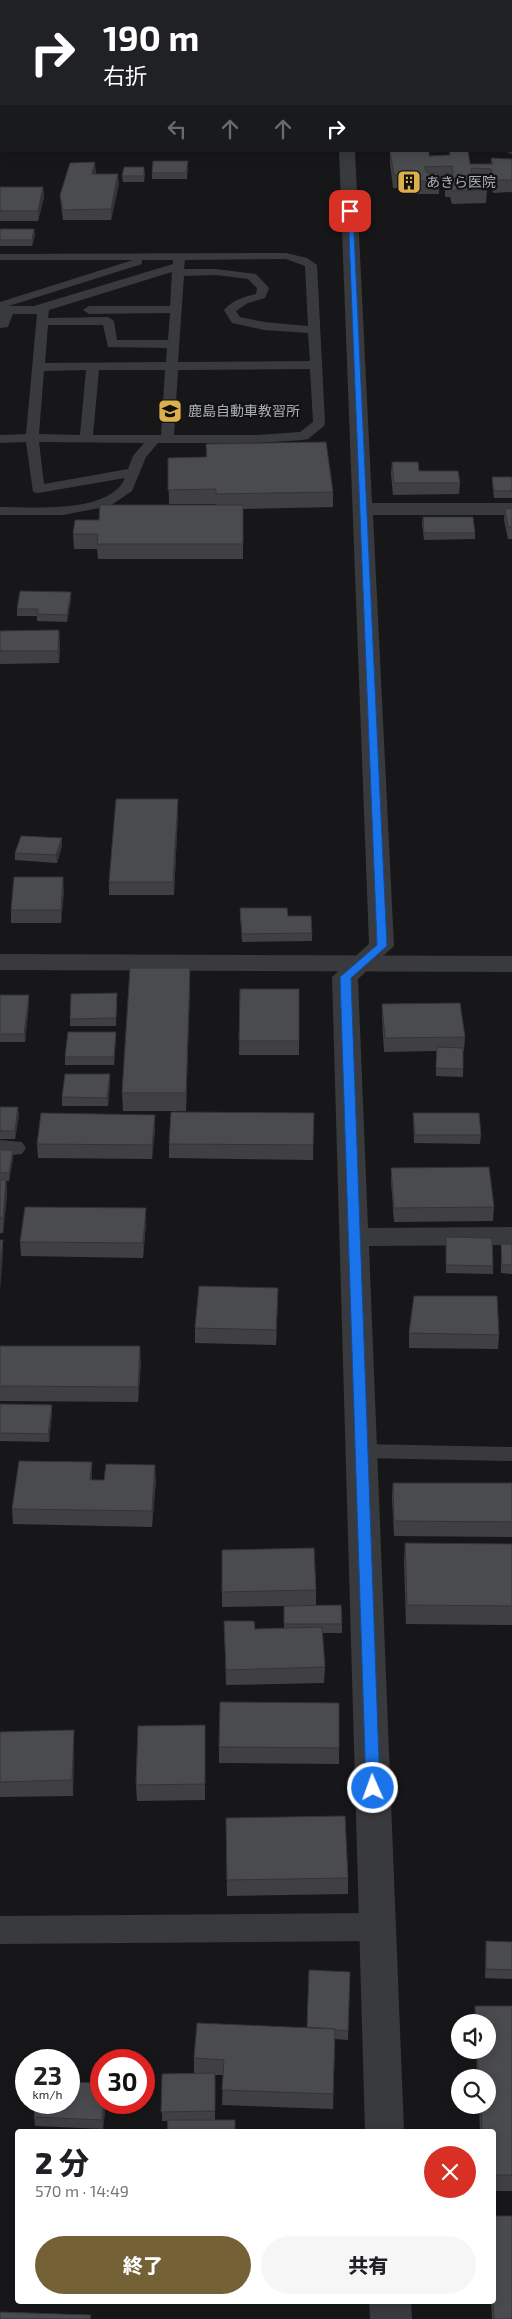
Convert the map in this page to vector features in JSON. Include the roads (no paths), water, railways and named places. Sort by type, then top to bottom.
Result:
[{"type":"street","points":[[347,152],[382,946],[345,977],[384,2129]]},
{"type":"street","points":[[363,509],[512,508]]},
{"type":"street","points":[[0,962],[512,964]]},
{"type":"street","points":[[354,1237],[512,1236]]},
{"type":"street","points":[[0,1930],[377,1927]]},
{"type":"street","points":[[390,2304],[391,2319]]},
{"type":"lane","points":[[0,439],[257,439],[303,436],[319,423],[311,265],[304,260],[286,256],[179,265],[40,314]]},
{"type":"lane","points":[[0,257],[156,257],[179,265],[252,276],[263,288],[261,296],[244,300],[230,310],[236,320],[264,326],[315,330]]},
{"type":"lane","points":[[3,308],[156,257]]},
{"type":"lane","points":[[0,511],[63,511],[106,503],[127,488],[140,456],[160,439],[172,366],[179,265]]},
{"type":"lane","points":[[3,308],[108,321],[112,344],[173,344]]},
{"type":"lane","points":[[0,324],[4,324],[3,308]]},
{"type":"lane","points":[[40,314],[176,309]]},
{"type":"lane","points":[[40,314],[32,438],[38,490],[134,472]]},
{"type":"lane","points":[[38,367],[316,365]]},
{"type":"lane","points":[[86,439],[93,366]]},
{"type":"lane","points":[[362,1451],[512,1454]]},
{"type":"place","name":"あきら医院","points":[[409,182]]},
{"type":"place","name":"鹿島自動車教習所","points":[[170,411]]}]
